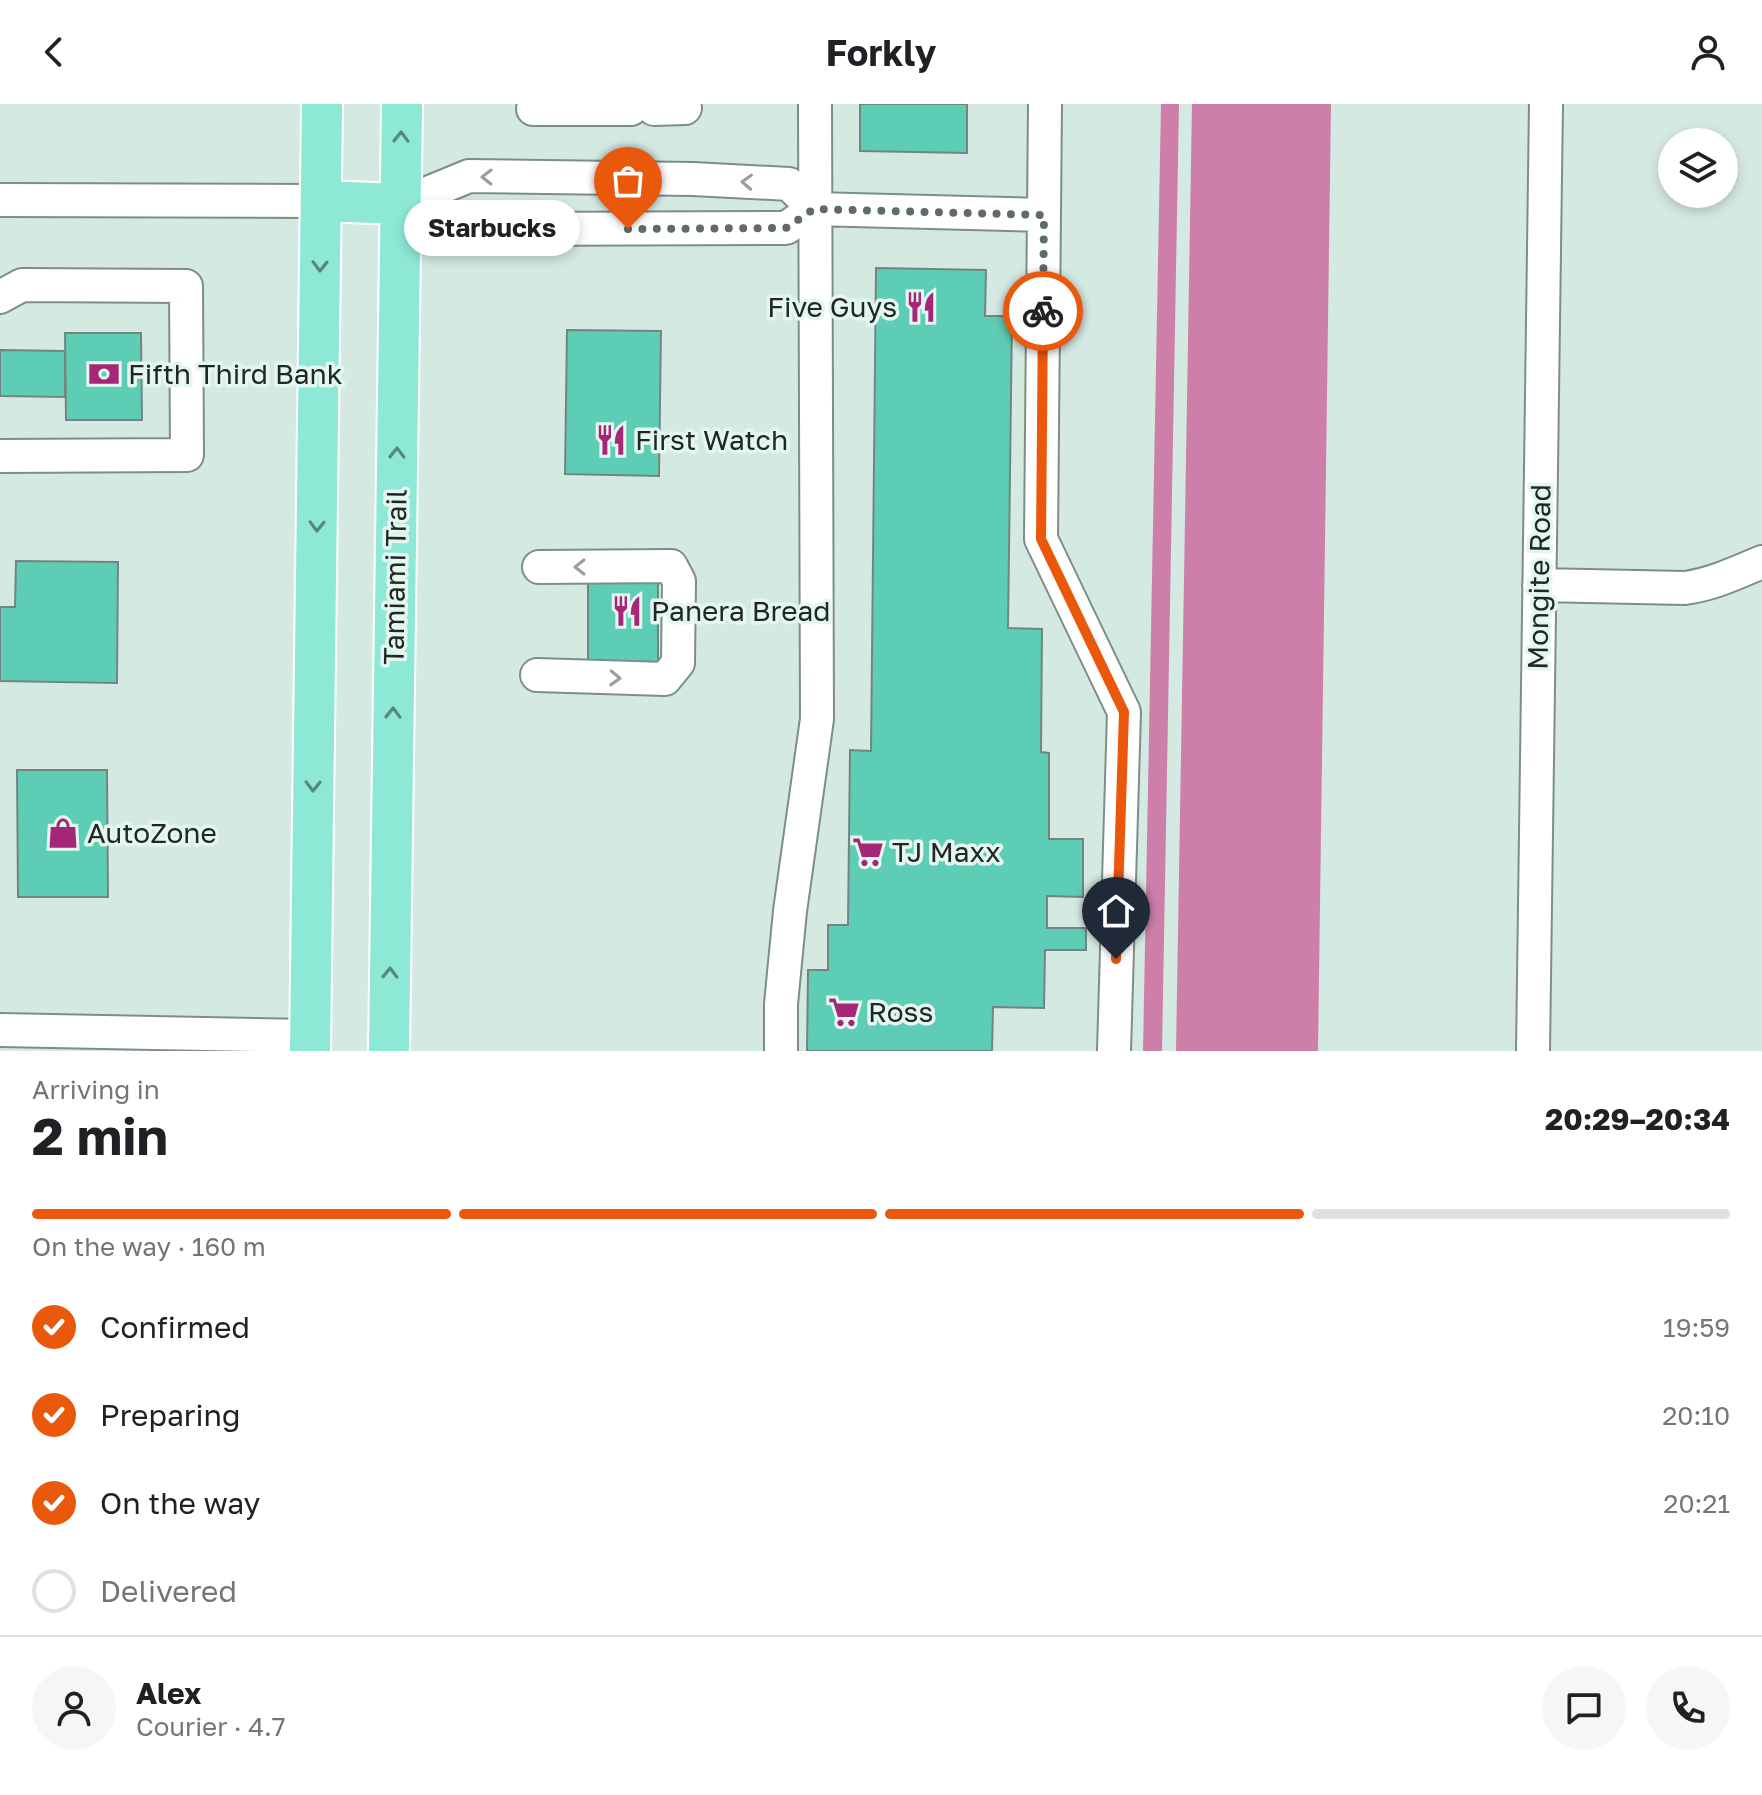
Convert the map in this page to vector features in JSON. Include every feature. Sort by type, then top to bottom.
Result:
[{"type":"main road","points":[[317,1046],[331,990],[312,896],[322,104]]},
{"type":"main road","name":"Tamiami Trail","points":[[389,1051],[402,104]]},
{"type":"main road","points":[[321,201],[401,204]]},
{"type":"street","points":[[781,1051],[781,1004],[790,911],[817,719],[815,104]]},
{"type":"street","points":[[1045,104],[1041,539],[1124,712],[1114,1051]]},
{"type":"street","name":"Mongite Road","points":[[1533,1051],[1546,104]]},
{"type":"street","points":[[533,109],[657,108]]},
{"type":"street","points":[[401,204],[469,176],[693,179],[789,184],[814,209]]},
{"type":"street","points":[[0,200],[321,201]]},
{"type":"street","points":[[401,204],[472,229],[786,228],[814,209],[1044,215]]},
{"type":"street","points":[[0,297],[22,285],[186,286],[187,455],[0,456]]},
{"type":"street","points":[[1539,585],[1685,588],[1724,579],[1762,562]]},
{"type":"street","points":[[537,675],[665,679],[678,663],[679,581],[671,566],[539,567]]},
{"type":"street","points":[[0,1030],[143,1042],[317,1046]]},
{"type":"shaded area","points":[[1161,104],[1179,104],[1162,1051],[1143,1051]]},
{"type":"shaded area","points":[[1192,104],[1331,104],[1318,1051],[1176,1051]]},
{"type":"building","points":[[860,104],[967,104],[967,153],[860,151]]},
{"type":"building","points":[[876,268],[986,270],[985,316],[1012,316],[1008,628],[1042,629],[1041,752],[1049,753],[1049,839],[1083,839],[1083,897],[1047,896],[1047,928],[1086,928],[1086,950],[1045,950],[1044,1008],[993,1007],[992,1051],[807,1051],[808,970],[828,970],[828,925],[848,925],[850,750],[871,751]]},
{"type":"building","points":[[567,330],[661,331],[659,476],[565,474]]},
{"type":"building","name":"Fifth Third Bank","points":[[65,333],[141,333],[142,420],[66,420]]},
{"type":"building","points":[[0,350],[65,351],[65,397],[0,396]]},
{"type":"building","points":[[16,561],[118,562],[117,683],[0,681],[0,607],[15,607]]},
{"type":"building","points":[[588,580],[658,580],[658,668],[588,668]]},
{"type":"building","name":"AutoZone","points":[[17,770],[107,770],[108,897],[18,897]]},
{"type":"way so far","points":[[628,229],[786,228],[814,209],[1044,215],[1043,311]]},
{"type":"place","name":"Starbucks","points":[[628,229]]},
{"type":"place","name":"Five Guys","points":[[921,307]]},
{"type":"place","name":"Fifth Third Bank","points":[[104,374]]},
{"type":"place","name":"First Watch","points":[[611,440]]},
{"type":"place","name":"Panera Bread","points":[[627,611]]},
{"type":"place","name":"AutoZone","points":[[63,833]]},
{"type":"place","name":"TJ Maxx","points":[[868,852]]},
{"type":"place","name":"Ross","points":[[844,1012]]},
{"type":"route","points":[[1043,311],[1041,539],[1124,712],[1116,959]]}]
